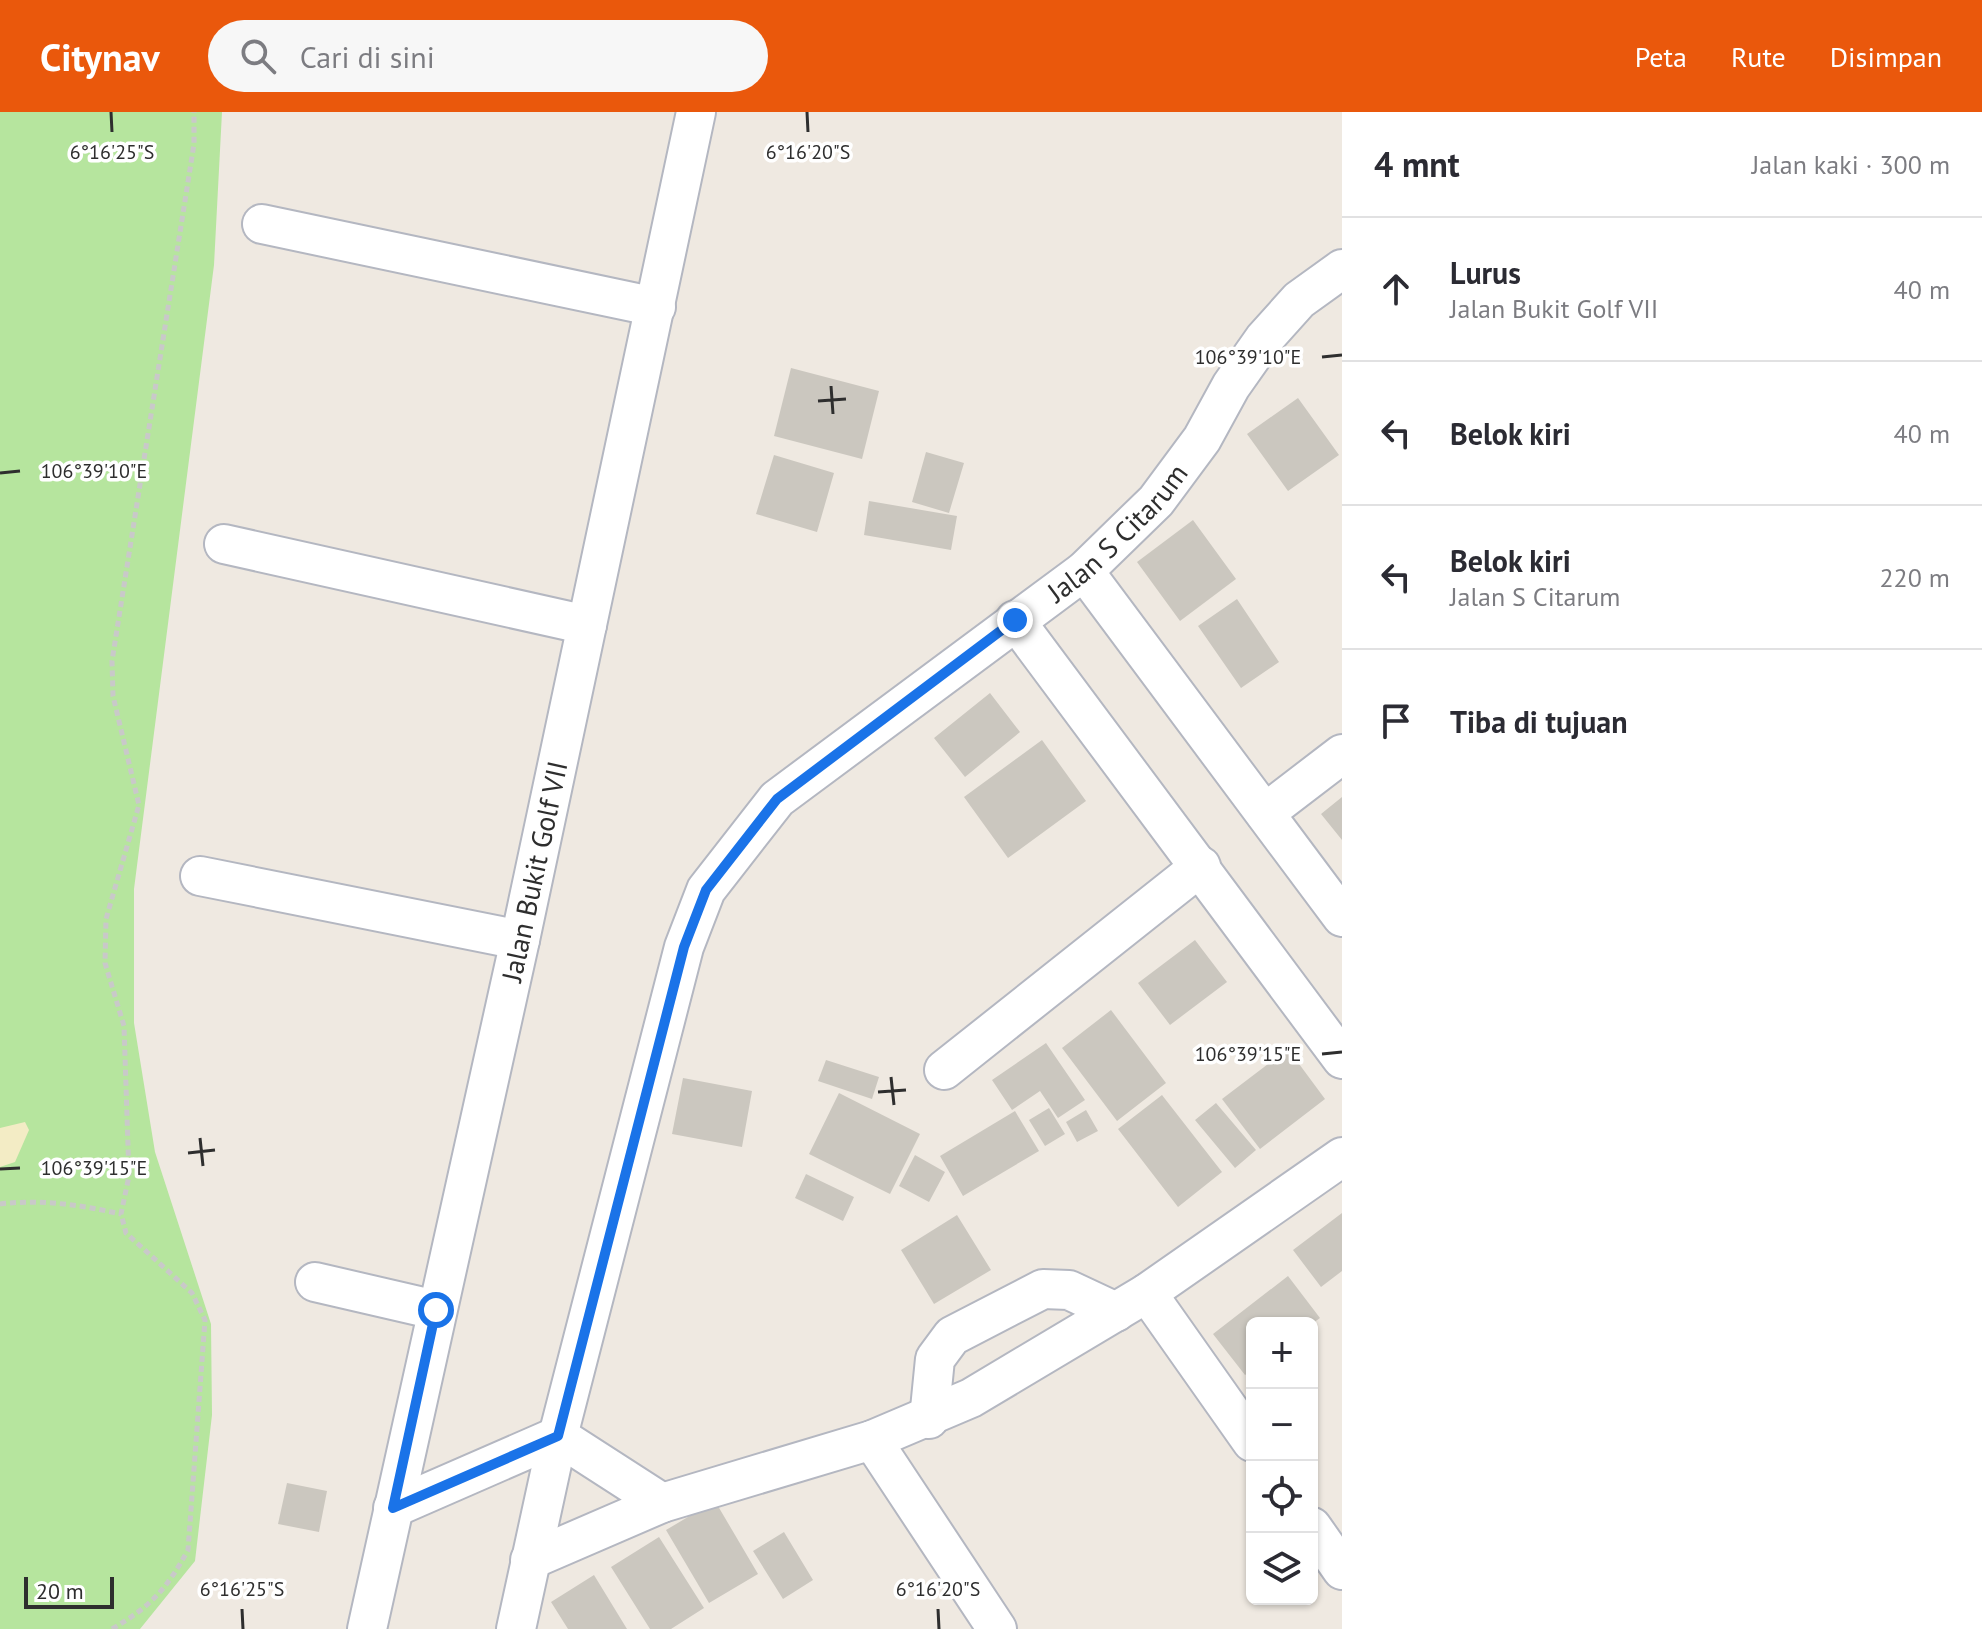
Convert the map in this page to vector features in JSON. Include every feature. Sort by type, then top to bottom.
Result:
[{"type":"street","name":"Jalan Bukit Golf VII","points":[[367,1629],[520,940],[696,112]]},
{"type":"street","points":[[262,224],[656,307]]},
{"type":"street","name":"Jalan S Citarum","points":[[516,1629],[558,1436],[684,947],[706,890],[777,799],[1084,571],[1156,501],[1202,439],[1231,386],[1264,339],[1299,300],[1342,269]]},
{"type":"street","points":[[224,544],[587,625]]},
{"type":"street","points":[[1084,571],[1342,917]]},
{"type":"street","points":[[1015,620],[1342,1059]]},
{"type":"street","points":[[1265,813],[1342,754]]},
{"type":"street","points":[[944,1070],[1201,866]]},
{"type":"street","points":[[200,876],[520,940]]},
{"type":"street","points":[[530,1560],[662,1503],[872,1440],[929,1419],[971,1398],[1132,1302],[1342,1157]]},
{"type":"street","points":[[315,1282],[436,1310]]},
{"type":"street","points":[[929,1419],[935,1359],[952,1336],[1043,1289],[1069,1290],[1132,1302],[1246,1435]]},
{"type":"street","points":[[393,1508],[558,1436],[662,1503]]},
{"type":"street","points":[[872,1440],[997,1629]]},
{"type":"street","points":[[1316,1533],[1342,1570]]},
{"type":"path","points":[[112,1629],[147,1608],[171,1581],[188,1550],[205,1320],[192,1293],[126,1233],[121,1214],[129,1176],[124,1026],[105,963],[106,919],[139,805],[113,696],[112,661],[194,144],[194,112]]},
{"type":"path","points":[[0,1204],[29,1201],[82,1205],[121,1214]]},
{"type":"green space","points":[[0,112],[222,112],[214,265],[134,889],[134,1023],[155,1152],[211,1324],[212,1415],[195,1561],[140,1629],[0,1629]]},
{"type":"sand","points":[[25,1122],[29,1130],[15,1162],[0,1167],[0,1128]]},
{"type":"building","points":[[791,368],[879,391],[862,459],[774,436]]},
{"type":"building","points":[[1298,398],[1339,455],[1288,491],[1247,434]]},
{"type":"building","points":[[926,452],[964,463],[949,513],[912,502]]},
{"type":"building","points":[[774,455],[834,473],[817,532],[756,514]]},
{"type":"building","points":[[869,501],[957,516],[951,550],[864,535]]},
{"type":"building","points":[[1193,520],[1236,579],[1180,621],[1137,562]]},
{"type":"building","points":[[1237,599],[1279,662],[1241,688],[1198,626]]},
{"type":"building","points":[[990,693],[1020,732],[965,777],[934,738]]},
{"type":"building","points":[[1042,740],[1086,801],[1008,858],[964,797]]},
{"type":"building","points":[[1342,797],[1342,840],[1321,814]]},
{"type":"building","points":[[1195,940],[1227,982],[1170,1025],[1138,983]]},
{"type":"building","points":[[1111,1010],[1166,1083],[1117,1121],[1062,1048]]},
{"type":"building","points":[[1046,1043],[1085,1100],[1058,1118],[1040,1091],[1012,1110],[992,1080]]},
{"type":"building","points":[[1288,1049],[1325,1099],[1260,1149],[1222,1099]]},
{"type":"building","points":[[826,1060],[879,1077],[872,1099],[818,1081]]},
{"type":"building","points":[[683,1078],[752,1091],[742,1147],[672,1134]]},
{"type":"building","points":[[839,1093],[920,1134],[890,1194],[809,1154]]},
{"type":"building","points":[[1162,1095],[1222,1172],[1178,1207],[1118,1129]]},
{"type":"building","points":[[1216,1103],[1256,1150],[1235,1168],[1195,1120]]},
{"type":"building","points":[[1049,1108],[1065,1134],[1045,1146],[1029,1120]]},
{"type":"building","points":[[1086,1110],[1098,1131],[1077,1142],[1066,1122]]},
{"type":"building","points":[[1015,1111],[1039,1151],[963,1196],[940,1156]]},
{"type":"building","points":[[915,1155],[945,1172],[929,1202],[899,1186]]},
{"type":"building","points":[[806,1174],[854,1197],[843,1221],[795,1198]]},
{"type":"building","points":[[1342,1213],[1342,1271],[1321,1287],[1293,1250]]},
{"type":"building","points":[[957,1215],[991,1270],[934,1304],[901,1250]]},
{"type":"building","points":[[1288,1276],[1320,1318],[1246,1317],[1245,1375],[1213,1334]]},
{"type":"building","points":[[287,1483],[327,1491],[319,1532],[278,1524]]},
{"type":"building","points":[[715,1501],[758,1574],[709,1603],[666,1530]]},
{"type":"building","points":[[784,1532],[813,1580],[783,1599],[753,1551]]},
{"type":"building","points":[[659,1537],[704,1608],[671,1629],[650,1629],[611,1567]]},
{"type":"building","points":[[594,1575],[627,1629],[568,1629],[551,1602]]},
{"type":"route","points":[[436,1310],[393,1508],[558,1436],[684,947],[706,890],[777,799],[1015,620]]}]
